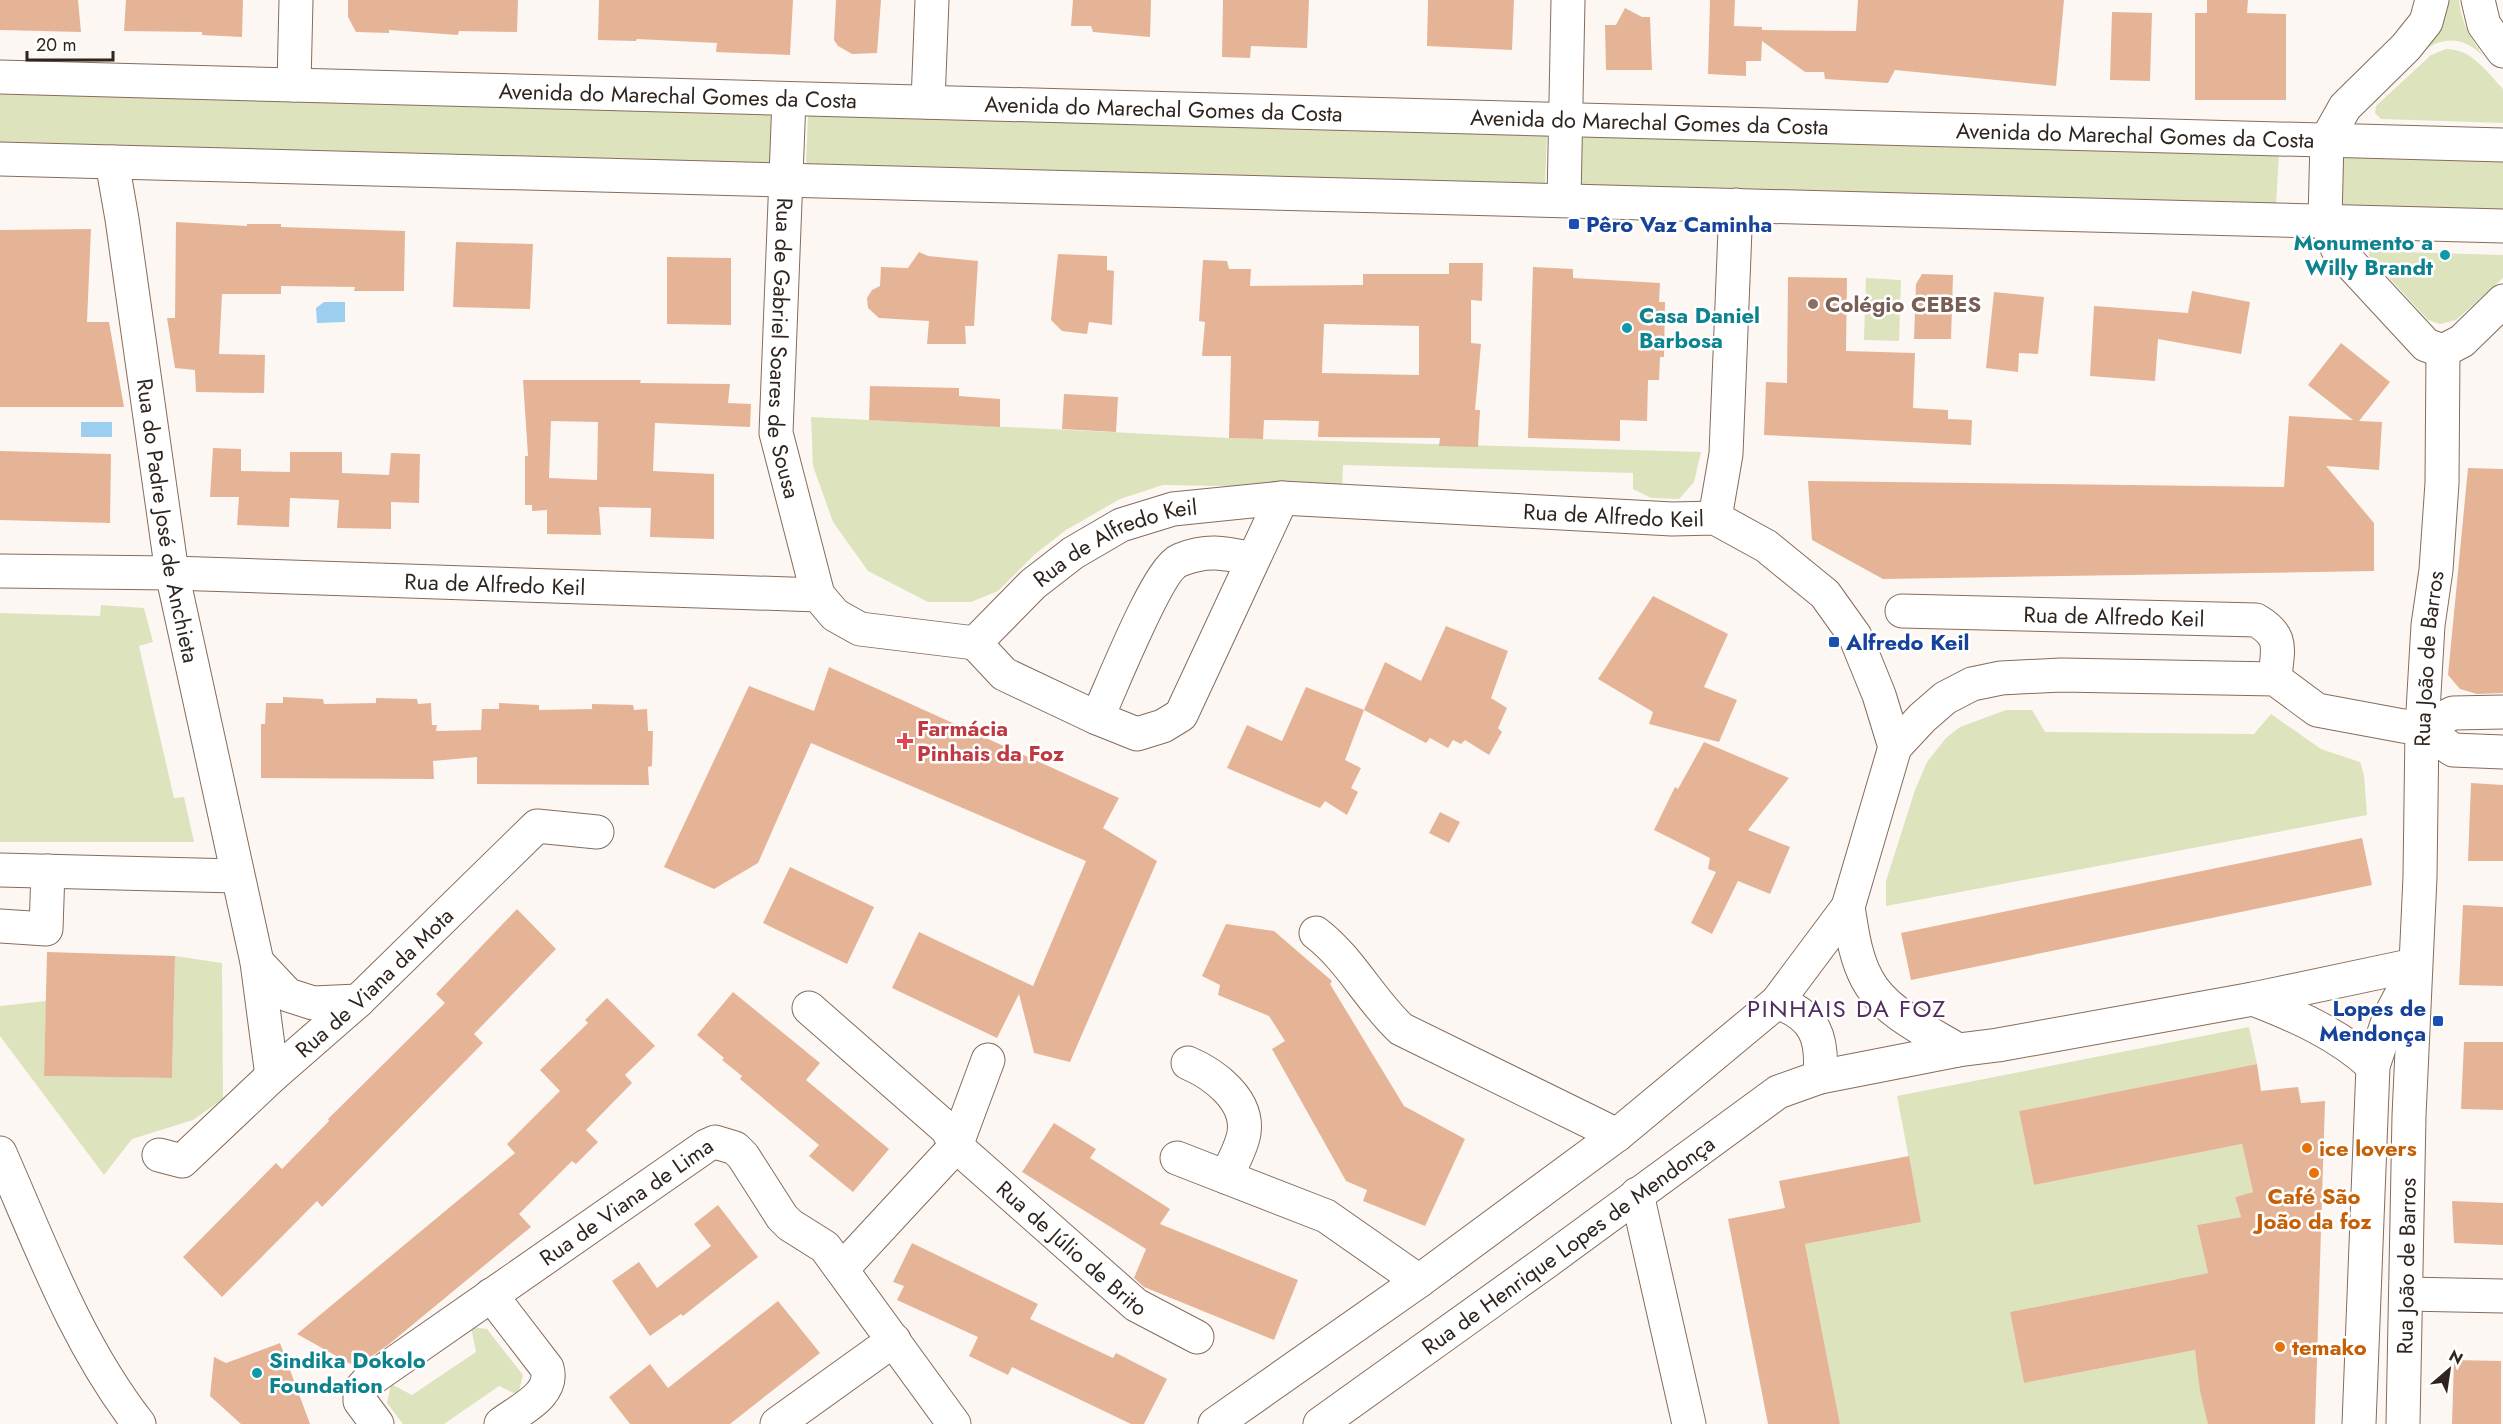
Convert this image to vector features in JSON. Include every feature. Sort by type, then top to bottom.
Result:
[{"type":"street","points":[[294,85],[296,0]]},
{"type":"street","points":[[928,102],[932,0]]},
{"type":"street","points":[[1564,200],[1568,0]]},
{"type":"street","points":[[2327,140],[2345,107],[2406,47],[2426,22],[2432,0]]},
{"type":"street","points":[[2478,0],[2484,26],[2503,51]]},
{"type":"street","name":"Avenida do Marechal Gomes da Costa","points":[[0,77],[2503,145]]},
{"type":"street","name":"Rua de Gabriel Soares de Sousa","points":[[789,99],[776,433],[818,595]]},
{"type":"street","name":"Avenida do Marechal Gomes da Costa","points":[[2325,220],[2327,140]]},
{"type":"street","points":[[0,159],[2503,226]]},
{"type":"street","name":"Rua do Padre José de Anchieta","points":[[112,162],[172,573],[236,876],[257,962],[272,1076]]},
{"type":"street","points":[[1715,518],[1726,454],[1736,205]]},
{"type":"street","points":[[2325,220],[2338,250],[2346,260],[2426,345],[2443,351],[2462,341],[2503,301]]},
{"type":"street","name":"Rua João de Barros","points":[[2403,1424],[2414,965],[2420,877],[2422,728],[2428,625],[2436,570],[2440,516],[2443,351]]},
{"type":"street","points":[[818,595],[835,615],[860,629],[975,643],[1004,674],[1097,718],[1137,734],[1163,726],[1181,715],[1282,498]]},
{"type":"street","name":"Rua de Alfredo Keil","points":[[975,643],[1033,584],[1073,553],[1121,525],[1173,509],[1282,498],[1672,519],[1715,518],[1766,546],[1825,594],[1856,636],[1879,695],[1895,747]]},
{"type":"street","name":"Rua de Alfredo Keil","points":[[1097,718],[1157,585],[1177,560],[1215,551],[1252,559]]},
{"type":"street","name":"Rua de Alfredo Keil","points":[[0,571],[172,573],[818,595]]},
{"type":"street","name":"Rua de Alfredo Keil","points":[[1902,611],[2256,620],[2269,628],[2278,640],[2275,679]]},
{"type":"street","points":[[1215,1424],[1419,1281],[1617,1135],[1777,1002],[1848,907],[1895,747],[1922,718],[1945,698],[1972,684],[2001,678],[2061,675],[2275,679],[2316,710],[2422,728],[2453,750],[2503,752]]},
{"type":"street","points":[[2422,728],[2453,713],[2503,712]]},
{"type":"street","name":"Rua de Viana da Mota","points":[[159,1155],[182,1161],[272,1076],[358,1001],[537,826],[597,832]]},
{"type":"street","points":[[0,870],[236,876]]},
{"type":"street","points":[[0,926],[46,928],[48,872]]},
{"type":"street","points":[[1848,907],[1854,946],[1871,986],[1900,1014],[1958,1050]]},
{"type":"street","points":[[1316,933],[1336,948],[1388,1017],[1401,1029],[1617,1135]]},
{"type":"street","name":"Rua do Padre José de Anchieta","points":[[257,962],[288,995],[313,1003],[358,1001]]},
{"type":"street","name":"Rua João de Barros","points":[[2359,1424],[2373,1066],[2389,1018],[2408,984],[2414,965]]},
{"type":"street","name":"Rua de Henrique Lopes de Mendonça","points":[[1320,1424],[1778,1092],[1820,1077],[1958,1050],[1998,1045],[2253,999],[2414,965]]},
{"type":"street","points":[[2253,999],[2304,1019],[2356,1051],[2373,1066]]},
{"type":"street","points":[[1777,1002],[1793,1008],[1812,1025],[1819,1039],[1821,1050],[1820,1077]]},
{"type":"street","name":"Rua de Júlio de Brito","points":[[809,1008],[947,1129],[956,1146],[1136,1305],[1197,1337]]},
{"type":"street","points":[[842,1269],[956,1146],[988,1060]]},
{"type":"street","points":[[1188,1063],[1207,1071],[1221,1082],[1234,1098],[1242,1114],[1245,1132],[1226,1177]]},
{"type":"street","name":"Rua de Viana de Lima","points":[[377,1424],[360,1401],[360,1390],[367,1382],[706,1146],[715,1142],[725,1143],[743,1156],[790,1225],[825,1247],[954,1424]]},
{"type":"street","points":[[0,1154],[77,1329],[100,1370],[138,1424]]},
{"type":"street","points":[[1178,1158],[1326,1216],[1419,1281]]},
{"type":"street","points":[[1637,1194],[1650,1242],[1689,1424]]},
{"type":"street","points":[[2406,1294],[2503,1296]]},
{"type":"street","points":[[491,1295],[547,1368],[550,1377],[542,1394],[501,1424]]},
{"type":"street","points":[[777,1424],[894,1340]]},
{"type":"green space","points":[[2446,0],[2459,0],[2467,31],[2485,58],[2470,46],[2454,41],[2438,43],[2421,52]]},
{"type":"green space","points":[[2446,49],[2471,57],[2503,89],[2503,123],[2381,119],[2375,113],[2376,106],[2431,55]]},
{"type":"green space","points":[[0,91],[771,113],[770,162],[766,165],[0,146]]},
{"type":"green space","points":[[808,115],[1547,132],[1545,186],[810,167],[806,164]]},
{"type":"green space","points":[[1581,133],[2279,152],[2276,206],[1579,187]]},
{"type":"green space","points":[[2342,154],[2503,158],[2503,212],[2340,207]]},
{"type":"green space","points":[[2369,251],[2503,255],[2503,278],[2456,320],[2440,324],[2428,320],[2369,256]]},
{"type":"green space","points":[[1866,278],[1901,280],[1899,341],[1864,340]]},
{"type":"green space","points":[[811,417],[1229,438],[1701,452],[1694,482],[1679,499],[1651,498],[1633,489],[1633,473],[1343,465],[1342,488],[1163,485],[1120,499],[1066,530],[1034,555],[998,591],[971,602],[928,602],[868,571],[833,522],[813,466]]},
{"type":"green space","points":[[101,605],[144,608],[153,642],[139,646],[174,798],[184,797],[194,842],[0,842],[0,613],[100,616]]},
{"type":"green space","points":[[2006,710],[2032,710],[2045,732],[2254,734],[2271,714],[2321,749],[2360,762],[2364,775],[2367,815],[1886,906],[1886,881],[1915,790],[1927,762],[1946,738],[1960,727]]},
{"type":"green space","points":[[175,956],[222,963],[223,1099],[193,1120],[132,1139],[104,1175],[0,1036],[0,1006],[46,1001],[44,1076],[172,1078]]},
{"type":"green space","points":[[2249,1027],[2257,1064],[2019,1111],[2034,1185],[2242,1144],[2253,1192],[2235,1197],[2241,1217],[2197,1225],[2208,1273],[2010,1312],[2024,1383],[2195,1350],[2210,1424],[1840,1424],[1805,1244],[1921,1222],[1897,1096]]},
{"type":"green space","points":[[471,1327],[487,1329],[523,1375],[518,1395],[499,1386],[444,1424],[403,1424],[387,1403],[391,1384],[412,1395],[476,1352]]},
{"type":"water","points":[[324,302],[345,302],[345,322],[317,323],[316,308]]},
{"type":"water","points":[[81,422],[112,422],[112,437],[81,437]]},
{"type":"building","points":[[0,0],[78,0],[81,32],[0,30]]},
{"type":"building","points":[[126,0],[243,0],[242,37],[202,35],[202,32],[124,31]]},
{"type":"building","points":[[348,0],[518,0],[517,32],[459,31],[458,35],[389,30],[389,33],[356,32],[348,17]]},
{"type":"building","points":[[599,0],[793,0],[790,55],[716,52],[717,43],[637,39],[636,41],[598,40]]},
{"type":"building","points":[[836,0],[881,0],[877,53],[852,54],[838,46],[834,40]]},
{"type":"building","points":[[1073,0],[1151,0],[1150,37],[1093,32],[1091,26],[1071,26]]},
{"type":"building","points":[[1223,0],[1309,0],[1307,48],[1251,46],[1250,58],[1222,57]]},
{"type":"building","points":[[1428,0],[1514,0],[1512,50],[1427,46]]},
{"type":"building","points":[[1710,0],[1735,0],[1734,26],[1762,27],[1762,30],[1856,31],[1858,0],[2064,0],[2056,86],[1895,70],[1888,83],[1825,79],[1824,72],[1805,72],[1762,41],[1761,61],[1746,61],[1746,76],[1708,74]]},
{"type":"building","points":[[2207,0],[2248,0],[2247,13],[2286,14],[2286,100],[2195,100],[2195,13],[2207,13]]},
{"type":"building","points":[[1625,8],[1642,17],[1650,17],[1652,70],[1606,70],[1605,25],[1616,25]]},
{"type":"building","points":[[2112,12],[2152,13],[2150,81],[2110,80]]},
{"type":"building","points":[[176,222],[247,226],[247,224],[281,224],[281,227],[405,231],[404,291],[354,291],[355,287],[281,286],[281,294],[222,294],[219,354],[265,355],[264,393],[196,392],[195,370],[175,368],[167,318],[175,318]]},
{"type":"building","points":[[91,229],[87,322],[109,322],[124,407],[0,407],[0,230]]},
{"type":"building","points":[[456,242],[533,244],[530,309],[453,307]]},
{"type":"building","points":[[919,252],[928,256],[978,261],[974,326],[965,326],[966,344],[927,344],[929,321],[879,318],[868,308],[867,298],[872,290],[880,286],[881,267],[908,268]]},
{"type":"building","points":[[1058,254],[1107,256],[1107,270],[1114,271],[1112,325],[1089,322],[1087,334],[1062,331],[1051,320]]},
{"type":"building","points":[[667,257],[731,258],[731,325],[667,324]]},
{"type":"building","points":[[1203,260],[1227,261],[1229,269],[1251,269],[1250,286],[1363,285],[1363,274],[1449,274],[1449,263],[1483,263],[1482,301],[1471,300],[1471,343],[1481,344],[1475,410],[1480,410],[1478,447],[1439,446],[1440,438],[1318,437],[1319,421],[1264,420],[1263,439],[1229,438],[1231,356],[1202,356],[1205,322],[1199,321]],"holes":[[[1324,324],[1419,326],[1419,375],[1322,373]]]},
{"type":"building","points":[[1533,267],[1573,269],[1573,278],[1660,283],[1659,302],[1665,302],[1664,357],[1660,357],[1659,380],[1648,380],[1647,421],[1620,420],[1620,441],[1528,438]]},
{"type":"building","points":[[1922,274],[1953,275],[1951,339],[1914,339],[1916,284]]},
{"type":"building","name":"Colégio CEBES","points":[[1788,277],[1847,278],[1846,351],[1915,353],[1913,408],[1948,410],[1948,419],[1972,420],[1971,445],[1764,435],[1766,382],[1787,383]]},
{"type":"building","points":[[2192,291],[2250,302],[2241,354],[2158,339],[2155,381],[2090,376],[2094,306],[2188,313]]},
{"type":"building","points":[[1994,292],[2044,297],[2038,354],[2019,353],[2018,372],[1986,368]]},
{"type":"building","points":[[2341,343],[2390,382],[2359,421],[2382,422],[2379,470],[2326,466],[2374,523],[2374,571],[1883,579],[1812,540],[1808,481],[2284,487],[2289,416],[2353,420],[2308,385]]},
{"type":"building","points":[[523,380],[641,380],[640,383],[730,384],[728,403],[751,404],[750,427],[655,423],[653,471],[714,474],[714,539],[650,537],[651,508],[599,507],[601,535],[547,534],[547,510],[532,511],[532,505],[525,505],[525,456],[528,456]],"holes":[[[551,421],[598,422],[597,480],[549,478]]]},
{"type":"building","points":[[870,386],[959,388],[959,396],[1000,399],[1000,427],[869,420]]},
{"type":"building","points":[[1064,394],[1118,397],[1116,432],[1062,429]]},
{"type":"building","points":[[213,448],[241,449],[241,471],[290,472],[290,452],[342,452],[342,473],[389,475],[391,453],[420,454],[419,503],[391,502],[391,529],[337,528],[339,500],[290,498],[289,527],[237,525],[239,497],[210,497]]},
{"type":"building","points":[[0,451],[111,454],[110,523],[0,520]]},
{"type":"building","points":[[2468,468],[2503,469],[2503,693],[2477,694],[2460,689],[2448,675]]},
{"type":"building","points":[[1653,596],[1728,634],[1704,687],[1737,700],[1719,742],[1649,724],[1653,712],[1598,679]]},
{"type":"building","points":[[1446,626],[1508,651],[1491,698],[1507,708],[1498,728],[1502,732],[1489,755],[1465,740],[1461,744],[1453,740],[1448,748],[1430,738],[1426,743],[1364,710],[1385,662],[1421,681]]},
{"type":"building","points":[[829,667],[1119,798],[1103,828],[1157,861],[1070,1062],[1034,1053],[1019,994],[997,1038],[892,988],[919,932],[1033,986],[1086,861],[811,743],[758,863],[714,889],[664,867],[749,686],[814,711]]},
{"type":"building","points":[[1306,687],[1364,710],[1345,760],[1361,768],[1351,788],[1358,792],[1347,815],[1325,801],[1320,808],[1227,768],[1247,725],[1282,741]]},
{"type":"building","points":[[283,697],[323,699],[324,704],[376,703],[376,698],[417,699],[418,704],[431,703],[432,725],[437,725],[436,731],[481,730],[482,709],[499,709],[499,703],[539,705],[539,710],[592,709],[592,704],[633,705],[634,710],[647,709],[648,731],[653,731],[652,766],[648,767],[649,785],[477,784],[477,757],[433,761],[434,779],[261,778],[261,724],[265,724],[266,703],[283,703]]},
{"type":"building","points":[[1704,742],[1789,778],[1748,830],[1790,847],[1770,894],[1738,881],[1712,934],[1691,923],[1716,872],[1708,869],[1710,858],[1654,830],[1675,787],[1678,789]]},
{"type":"building","points":[[2471,783],[2503,785],[2503,861],[2468,861]]},
{"type":"building","points":[[1440,812],[1460,822],[1449,843],[1429,833]]},
{"type":"building","points":[[2362,838],[2372,885],[1911,980],[1901,933]]},
{"type":"building","points":[[790,867],[874,907],[847,964],[763,923]]},
{"type":"building","points":[[2463,905],[2503,907],[2503,986],[2459,985]]},
{"type":"building","points":[[517,909],[556,949],[474,1034],[483,1043],[322,1207],[317,1201],[222,1297],[183,1257],[276,1163],[282,1169],[329,1121],[328,1119],[445,1003],[436,994]]},
{"type":"building","points":[[1226,924],[1274,931],[1332,981],[1330,984],[1404,1106],[1465,1139],[1425,1226],[1363,1201],[1367,1190],[1346,1181],[1272,1049],[1285,1041],[1269,1016],[1218,995],[1220,985],[1202,976]]},
{"type":"building","points":[[47,952],[175,956],[172,1078],[44,1076]]},
{"type":"building","points":[[733,992],[820,1063],[806,1080],[889,1149],[853,1192],[809,1156],[819,1145],[740,1079],[742,1076],[697,1035]]},
{"type":"building","points":[[607,998],[655,1046],[625,1075],[632,1083],[586,1130],[598,1142],[576,1164],[572,1161],[519,1214],[531,1227],[388,1345],[356,1367],[297,1334],[515,1153],[507,1144],[560,1091],[540,1070],[588,1023],[585,1020]]},
{"type":"building","points":[[2464,1042],[2503,1042],[2503,1110],[2461,1109]]},
{"type":"building","points":[[2257,1064],[2261,1091],[2298,1087],[2301,1103],[2325,1101],[2315,1424],[2208,1424],[2200,1391],[2195,1350],[2024,1383],[2010,1312],[2208,1273],[2197,1225],[2241,1217],[2235,1197],[2253,1192],[2242,1144],[2034,1185],[2019,1111]]},
{"type":"building","points":[[1054,1123],[1096,1149],[1090,1158],[1170,1209],[1160,1224],[1298,1280],[1274,1340],[1144,1287],[1134,1278],[1146,1249],[1022,1172]]},
{"type":"building","points":[[1909,1156],[1921,1222],[1805,1244],[1840,1424],[1768,1424],[1728,1219],[1785,1208],[1779,1181]]},
{"type":"building","points":[[2452,1201],[2503,1203],[2503,1245],[2454,1243]]},
{"type":"building","points":[[718,1205],[758,1257],[683,1316],[681,1314],[650,1336],[612,1281],[639,1262],[657,1288],[711,1246],[694,1224]]},
{"type":"building","points":[[912,1243],[1038,1304],[1030,1319],[1113,1358],[1116,1353],[1167,1379],[1144,1424],[1131,1424],[1012,1367],[1008,1375],[969,1356],[978,1337],[897,1300],[904,1286],[893,1282]]},
{"type":"building","points":[[778,1301],[820,1353],[730,1424],[630,1424],[609,1397],[650,1364],[668,1388]]},
{"type":"building","name":"Sindika Dokolo Foundation","points":[[280,1343],[310,1424],[241,1424],[210,1396],[214,1357],[226,1363]]},
{"type":"building","points":[[2454,1360],[2501,1361],[2501,1424],[2452,1424]]},
{"type":"place","name":"Pêro Vaz Caminha","points":[[1574,224]]},
{"type":"place","name":"Monumento a Willy Brandt","points":[[2445,255]]},
{"type":"place","name":"Colégio CEBES","points":[[1813,304]]},
{"type":"place","name":"Casa Daniel Barbosa","points":[[1627,328]]},
{"type":"place","name":"Alfredo Keil","points":[[1834,642]]},
{"type":"place","name":"Farmácia Pinhais da Foz","points":[[905,741]]},
{"type":"place","name":"Lopes de Mendonça","points":[[2438,1021]]},
{"type":"place","name":"ice lovers","points":[[2307,1148]]},
{"type":"place","name":"Café São João da foz","points":[[2314,1173]]},
{"type":"place","name":"temako","points":[[2280,1347]]},
{"type":"place","name":"Sindika Dokolo Foundation","points":[[257,1373]]},
{"type":"district","name":"PINHAIS DA FOZ","points":[[1847,1008]]}]
